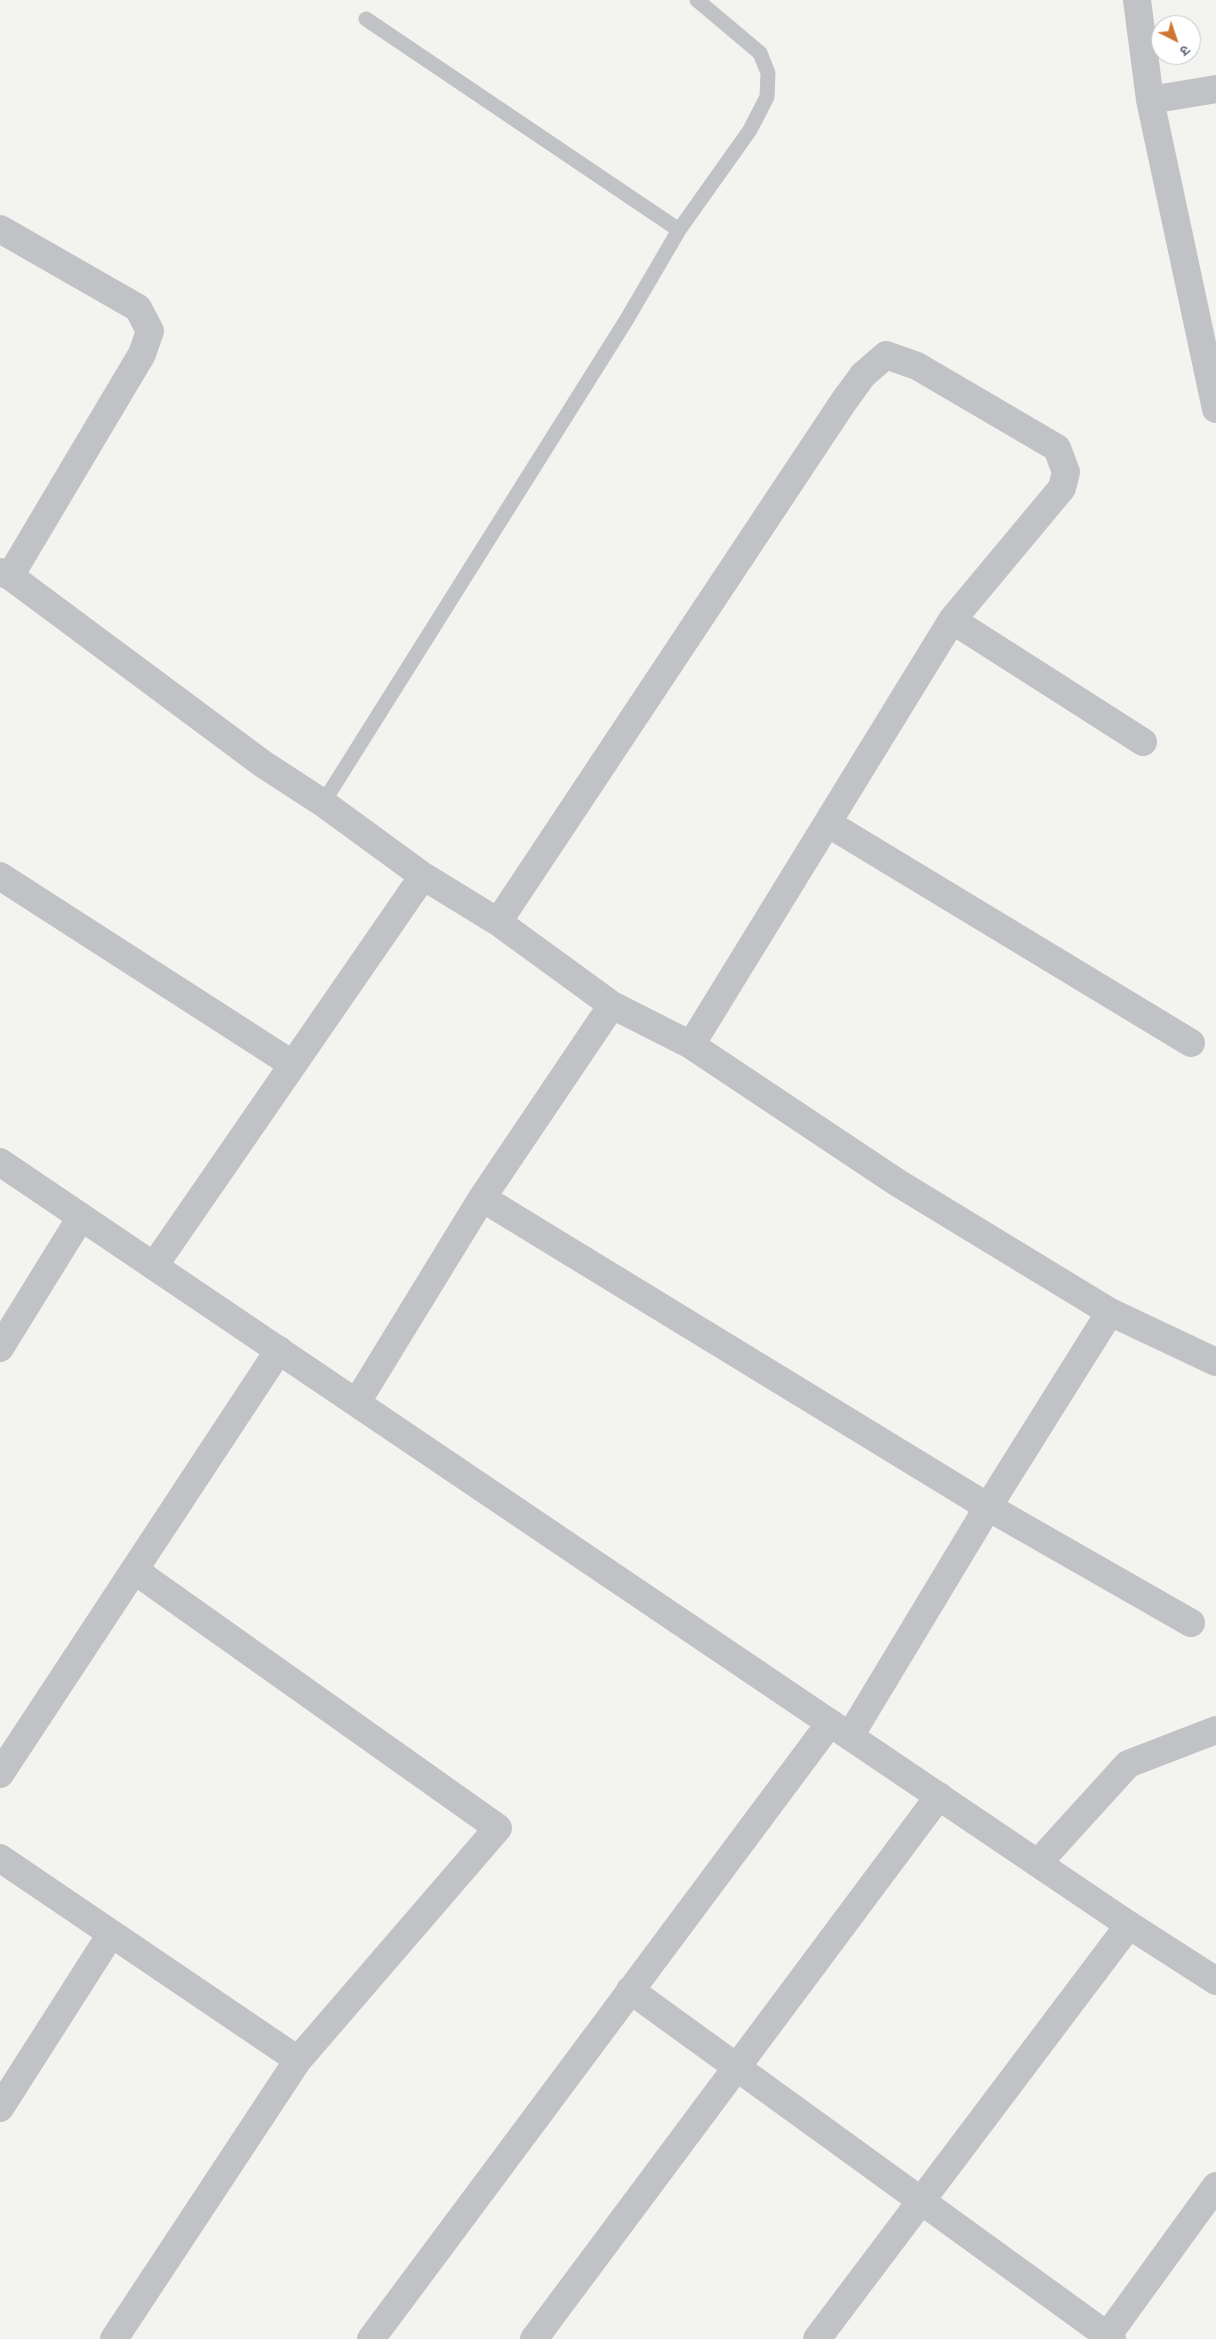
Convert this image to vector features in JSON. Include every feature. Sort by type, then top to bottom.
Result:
[{"type":"street","points":[[1137,0],[1150,100],[1216,409]]},
{"type":"street","points":[[1150,100],[1216,89]]},
{"type":"street","points":[[0,229],[138,308],[150,330],[142,354],[5,574],[263,764],[323,803],[423,876],[498,922],[612,1005],[691,1046],[898,1183],[1110,1312],[1216,1362]]},
{"type":"street","points":[[498,922],[844,401],[863,375],[886,355],[917,366],[1057,448],[1066,472],[1062,488],[952,620],[829,824],[691,1046]]},
{"type":"street","points":[[952,620],[1143,742]]},
{"type":"street","points":[[829,824],[1191,1043]]},
{"type":"street","points":[[0,876],[292,1064]]},
{"type":"street","points":[[154,1266],[423,876]]},
{"type":"street","points":[[357,1402],[482,1198],[612,1005]]},
{"type":"street","points":[[0,1162],[1128,1925],[1216,1981]]},
{"type":"street","points":[[482,1198],[988,1507],[1191,1622]]},
{"type":"street","points":[[0,1348],[81,1217]]},
{"type":"street","points":[[371,2339],[630,1990],[840,1729],[988,1507],[1110,1312]]},
{"type":"street","points":[[0,1774],[279,1350]]},
{"type":"street","points":[[114,2339],[298,2060],[498,1828],[134,1570]]},
{"type":"street","points":[[1038,1863],[1128,1764],[1216,1730]]},
{"type":"street","points":[[534,2339],[939,1796]]},
{"type":"street","points":[[0,1858],[298,2060]]},
{"type":"street","points":[[817,2339],[1128,1925]]},
{"type":"street","points":[[0,2108],[111,1934]]},
{"type":"street","points":[[630,1990],[922,2200],[1108,2338],[1216,2186]]},
{"type":"lane","points":[[323,803],[627,319],[679,230],[750,130],[767,97],[768,73],[760,54],[697,0]]},
{"type":"lane","points":[[366,19],[679,230]]}]
